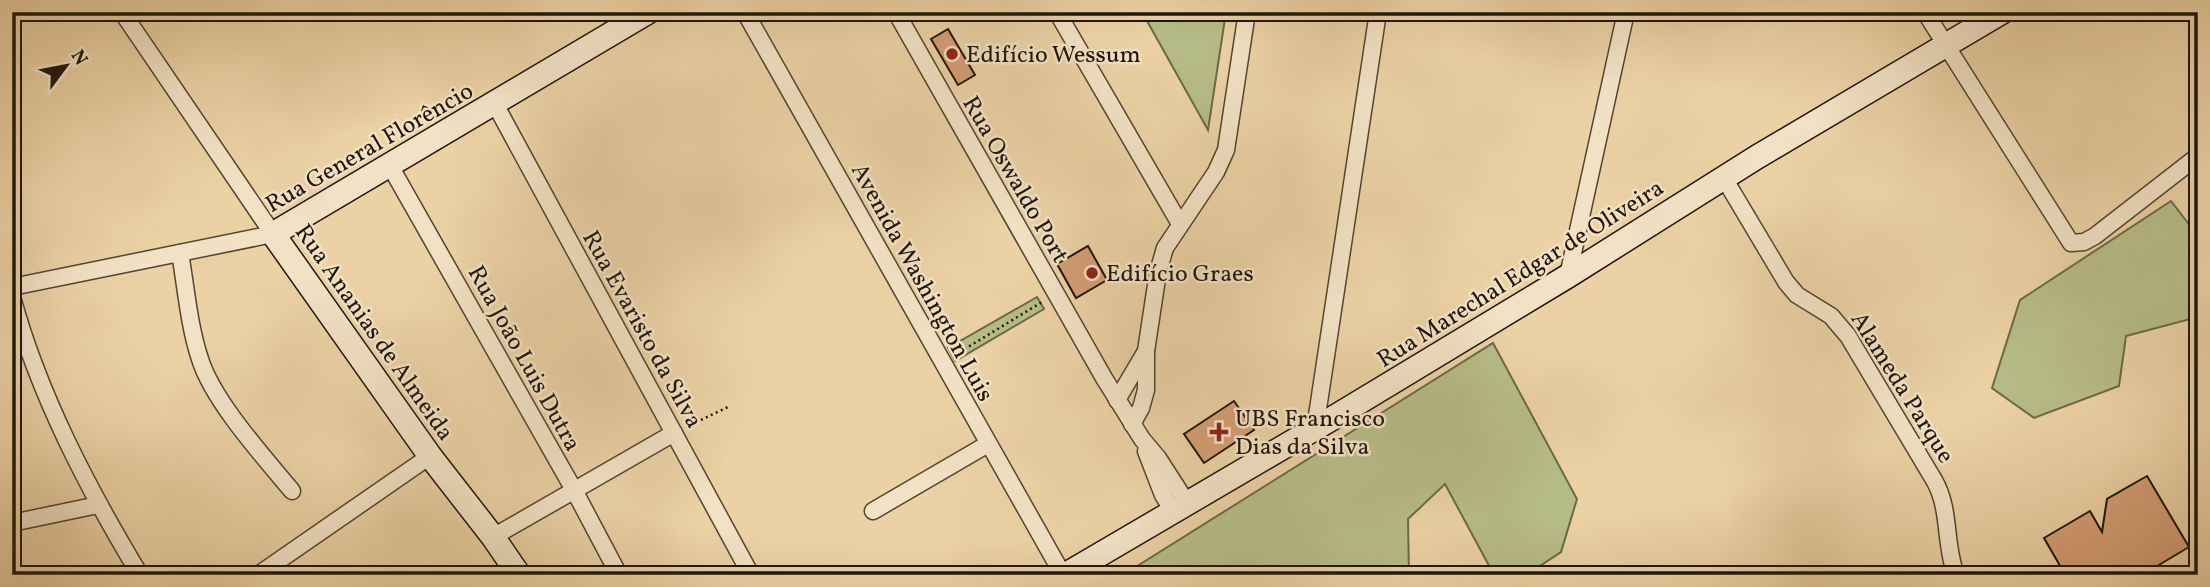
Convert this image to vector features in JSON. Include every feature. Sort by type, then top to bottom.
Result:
[{"type":"main road","name":"Rua General Florêncio","points":[[273,234],[648,12]]},
{"type":"main road","name":"Rua Marechal Edgar de Oliveira","points":[[1064,575],[1315,429],[1724,178],[2002,12]]},
{"type":"main road","name":"Rua Ananias de Almeida","points":[[273,234],[429,456],[493,537],[519,575]]},
{"type":"street","name":"Rua Ananias de Almeida","points":[[122,12],[273,234]]},
{"type":"street","name":"Avenida Washington Luis","points":[[745,12],[1064,575]]},
{"type":"street","name":"Rua Oswaldo Port","points":[[896,12],[1117,400],[1142,439],[1158,457],[1180,507]]},
{"type":"street","points":[[1057,12],[1180,225]]},
{"type":"street","points":[[1132,424],[1141,408],[1146,390],[1146,351],[1158,272],[1165,248],[1216,172],[1226,150],[1247,12]]},
{"type":"street","points":[[1315,429],[1378,12]]},
{"type":"street","points":[[1568,276],[1626,12]]},
{"type":"street","points":[[1925,12],[2066,239],[2075,245],[2095,236],[2198,156]]},
{"type":"street","name":"Rua Evaristo da Silva","points":[[495,104],[751,575]]},
{"type":"street","name":"Rua João Luis Dutra","points":[[389,164],[574,490],[619,575]]},
{"type":"street","name":"Alameda Parque","points":[[1724,178],[1786,282],[1797,295],[1831,316],[1848,336],[1938,487],[1944,502],[1949,552],[1956,575]]},
{"type":"street","name":"Rua General Florêncio","points":[[12,287],[273,234]]},
{"type":"street","points":[[180,253],[200,360],[215,390],[250,441],[292,491]]},
{"type":"street","points":[[12,296],[25,345],[36,372],[98,505],[140,575]]},
{"type":"street","points":[[1117,400],[1146,351]]},
{"type":"street","points":[[1320,395],[1338,415]]},
{"type":"street","points":[[493,537],[674,433]]},
{"type":"street","points":[[873,511],[988,444]]},
{"type":"street","points":[[258,575],[429,456]]},
{"type":"street","points":[[12,523],[98,505]]},
{"type":"path","points":[[943,362],[1056,294]]},
{"type":"path","points":[[674,433],[730,406]]},
{"type":"green space","points":[[1142,12],[1226,12],[1208,130]]},
{"type":"green space","points":[[2171,201],[2198,236],[2198,317],[2126,336],[2119,386],[2034,418],[1992,388],[2020,300]]},
{"type":"green space","points":[[1037,297],[1044,309],[955,361],[948,348]]},
{"type":"green space","points":[[1493,343],[1577,499],[1561,552],[1526,575],[1494,575],[1445,484],[1408,519],[1409,575],[1123,575]]},
{"type":"building","name":"Edifício Wessum","points":[[948,29],[975,75],[958,85],[931,39]]},
{"type":"building","name":"Edifício Graes","points":[[1088,246],[1107,280],[1076,298],[1057,264]]},
{"type":"building","name":"UBS Francisco Dias da Silva","points":[[1234,401],[1254,430],[1204,463],[1184,434]]},
{"type":"building","points":[[2147,476],[2189,547],[2142,575],[2073,575],[2069,568],[2063,571],[2044,538],[2090,511],[2102,532],[2107,499]]},
{"type":"place","name":"Edifício Wessum","points":[[952,54]]},
{"type":"place","name":"Edifício Graes","points":[[1092,273]]},
{"type":"place","name":"UBS Francisco Dias da Silva","points":[[1219,432]]}]
